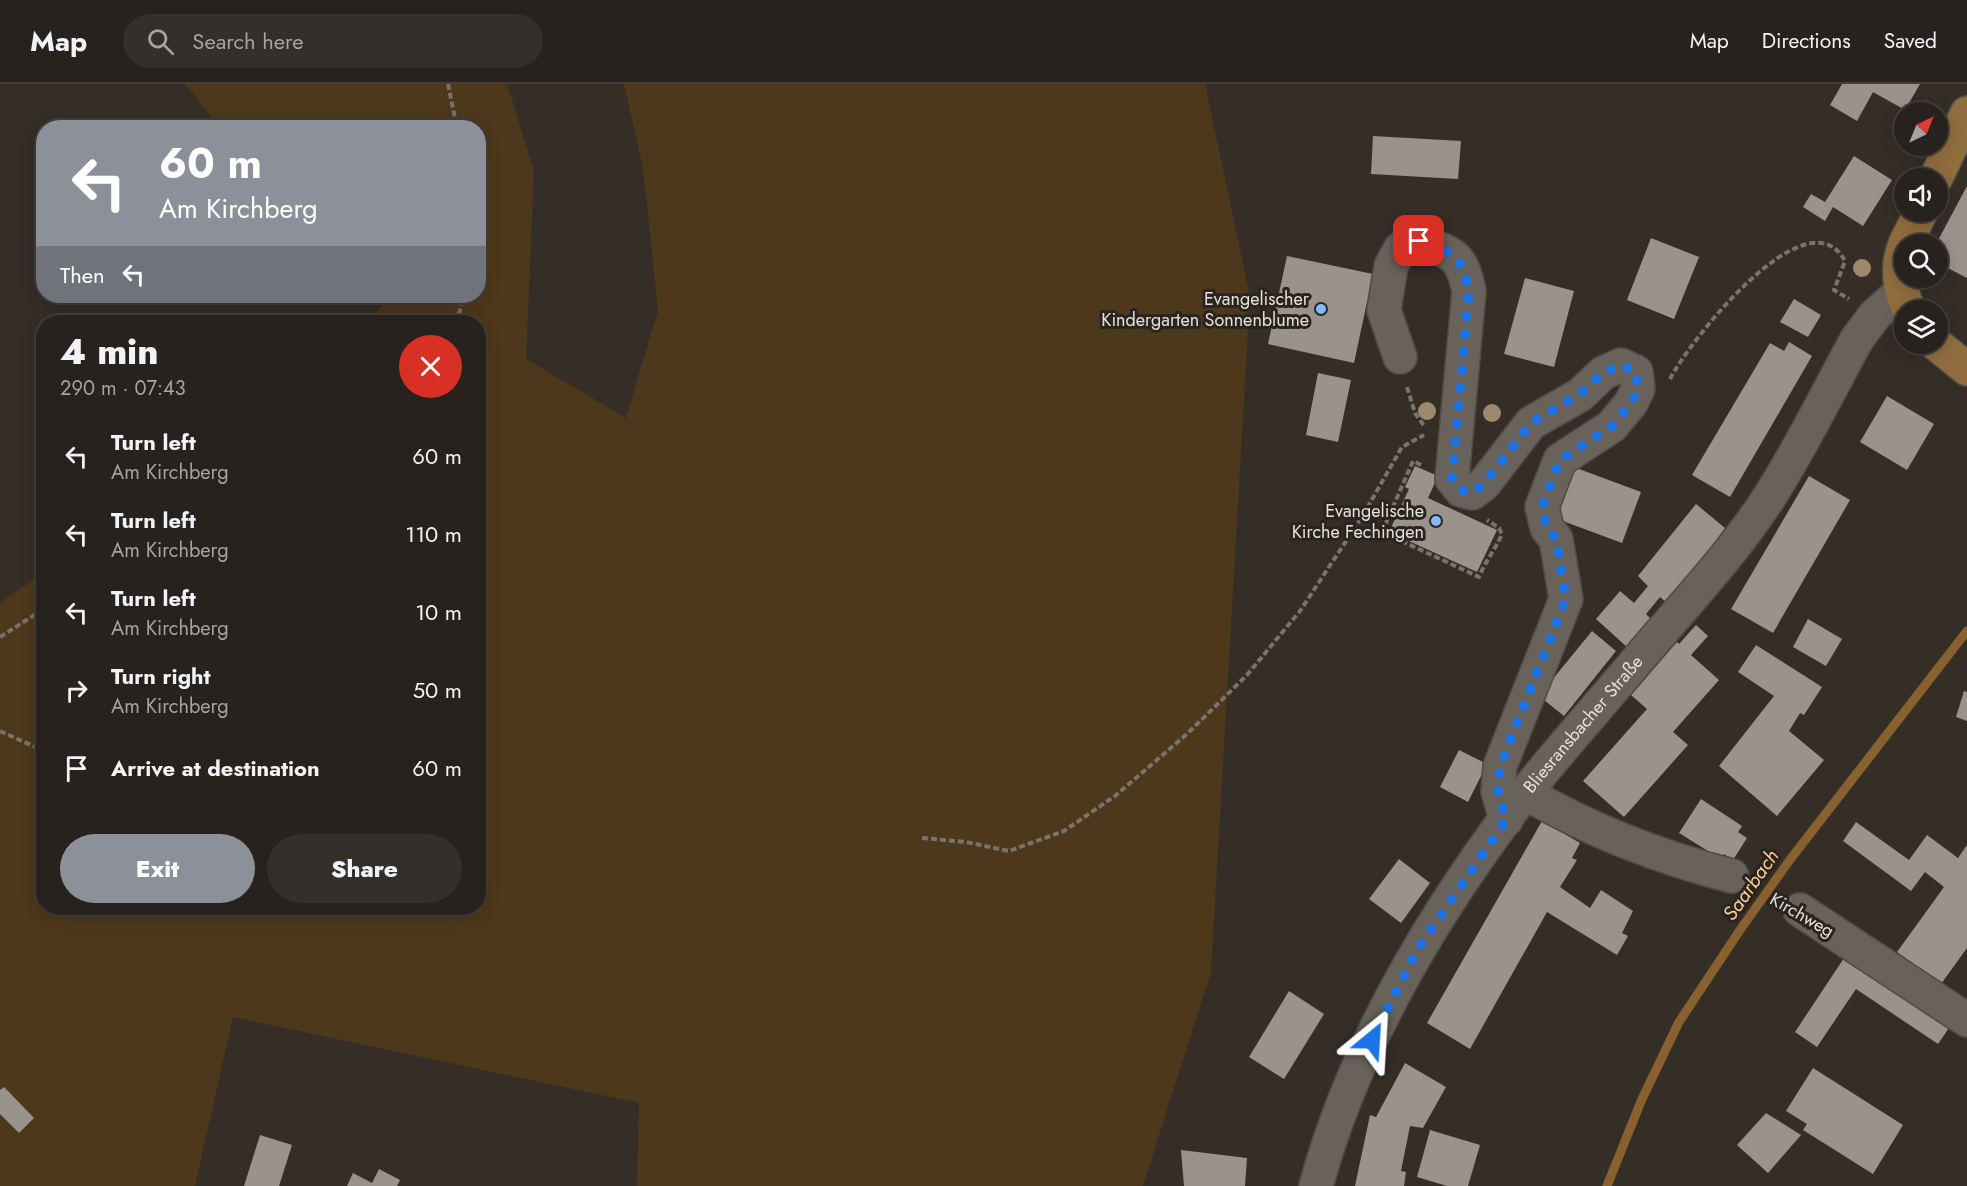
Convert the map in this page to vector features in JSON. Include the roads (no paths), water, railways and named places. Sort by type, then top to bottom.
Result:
[{"type":"main road","points":[[1941,168],[1967,113]]},
{"type":"main road","points":[[1948,354],[1967,369]]},
{"type":"street","points":[[1400,357],[1384,310],[1391,266],[1401,248],[1419,241],[1451,253],[1464,267],[1469,291],[1452,479],[1461,490],[1472,493],[1484,484],[1531,423],[1580,394],[1603,373],[1621,365],[1636,372],[1638,389],[1631,403],[1612,426],[1560,460],[1542,507],[1547,528],[1556,539],[1566,599],[1500,766],[1498,791],[1506,820]]},
{"type":"street","name":"Bliesransbacher Straße","points":[[1316,1186],[1324,1153],[1363,1058],[1417,950],[1526,793],[1736,542],[1768,499],[1857,339],[1875,315],[1894,306]]},
{"type":"street","points":[[1526,793],[1598,832],[1661,856],[1732,876]]},
{"type":"street","name":"Kirchweg","points":[[1800,910],[1967,1020]]},
{"type":"waterway","name":"Saarbach","points":[[1607,1186],[1642,1099],[1679,1022],[1789,861],[1967,631]]},
{"type":"place","name":"Evangelischer Kindergarten Sonnenblume","points":[[1321,309]]},
{"type":"place","name":"Evangelische Kirche Fechingen","points":[[1436,521]]}]
